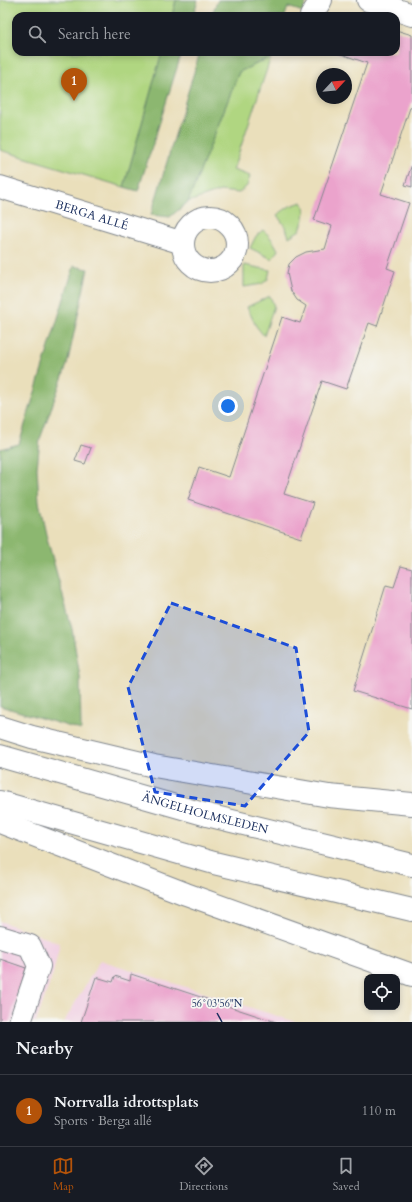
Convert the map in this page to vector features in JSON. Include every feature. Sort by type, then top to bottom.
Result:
[{"type":"main road","points":[[314,12],[321,0]]},
{"type":"main road","points":[[368,0],[412,15]]},
{"type":"main road","name":"BERGA ALLÉ","points":[[0,187],[183,243]]},
{"type":"main road","points":[[0,727],[32,737],[154,766],[329,796],[412,804]]},
{"type":"main road","name":"ÄNGELHOLMSLEDEN","points":[[0,756],[207,815],[412,865]]},
{"type":"main road","points":[[0,802],[214,863],[412,910]]},
{"type":"main road","points":[[0,822],[186,894],[412,975]]},
{"type":"main road","points":[[0,937],[30,946],[40,966],[20,1022]]},
{"type":"highlighted area","points":[[171,603],[296,648],[309,732],[245,806],[155,792],[128,687]]},
{"type":"shaded area","points":[[0,921],[60,943],[53,974],[36,1022],[0,1022]]},
{"type":"shaded area","points":[[100,960],[296,1022],[64,1022]]},
{"type":"green space","points":[[0,0],[176,0],[173,12],[12,12],[12,56],[161,56],[124,187],[0,150]]},
{"type":"green space","points":[[176,0],[198,0],[194,12],[173,12]]},
{"type":"green space","points":[[218,0],[307,0],[303,12],[288,7],[286,12],[213,12]]},
{"type":"green space","points":[[161,56],[181,56],[138,191],[124,187]]},
{"type":"green space","points":[[199,56],[271,56],[239,72],[188,202],[170,217],[151,215]]},
{"type":"green space","points":[[271,57],[233,170],[250,176],[247,186],[239,193],[220,191],[188,202],[239,72]]},
{"type":"green space","points":[[302,202],[305,209],[304,220],[300,230],[289,237],[286,228],[277,215],[290,206]]},
{"type":"green space","points":[[263,230],[272,239],[278,250],[272,259],[250,248],[256,236]]},
{"type":"green space","points":[[244,265],[270,270],[268,279],[262,284],[244,287]]},
{"type":"green space","points":[[74,266],[88,269],[67,365],[40,439],[37,468],[39,502],[47,538],[72,629],[80,677],[81,730],[0,706],[0,449],[19,444]]},
{"type":"green space","points":[[270,296],[274,306],[264,336],[256,326],[247,307]]},
{"type":"building","points":[[400,31],[412,35],[412,102],[381,194],[409,203],[387,268],[395,271],[377,326],[369,323],[346,389],[322,381],[284,494],[313,503],[301,538],[188,500],[199,467],[229,477],[282,317],[300,323],[306,306],[297,300],[291,291],[287,273],[289,264],[296,257],[306,252],[325,249],[332,226],[314,220],[367,63],[347,56],[400,56]]},
{"type":"building","points":[[412,164],[412,187],[405,185]]},
{"type":"building","points":[[81,445],[91,448],[85,464],[75,461]]},
{"type":"building","points":[[401,566],[412,569],[412,709],[353,691],[386,585],[394,587]]},
{"type":"building","points":[[0,959],[26,968],[9,1022],[0,1022]]},
{"type":"building","points":[[131,974],[276,1022],[81,1022],[96,977],[113,982],[115,976],[130,981]]},
{"type":"place","name":"Norrvalla idrottsplats","points":[[74,101]]}]
